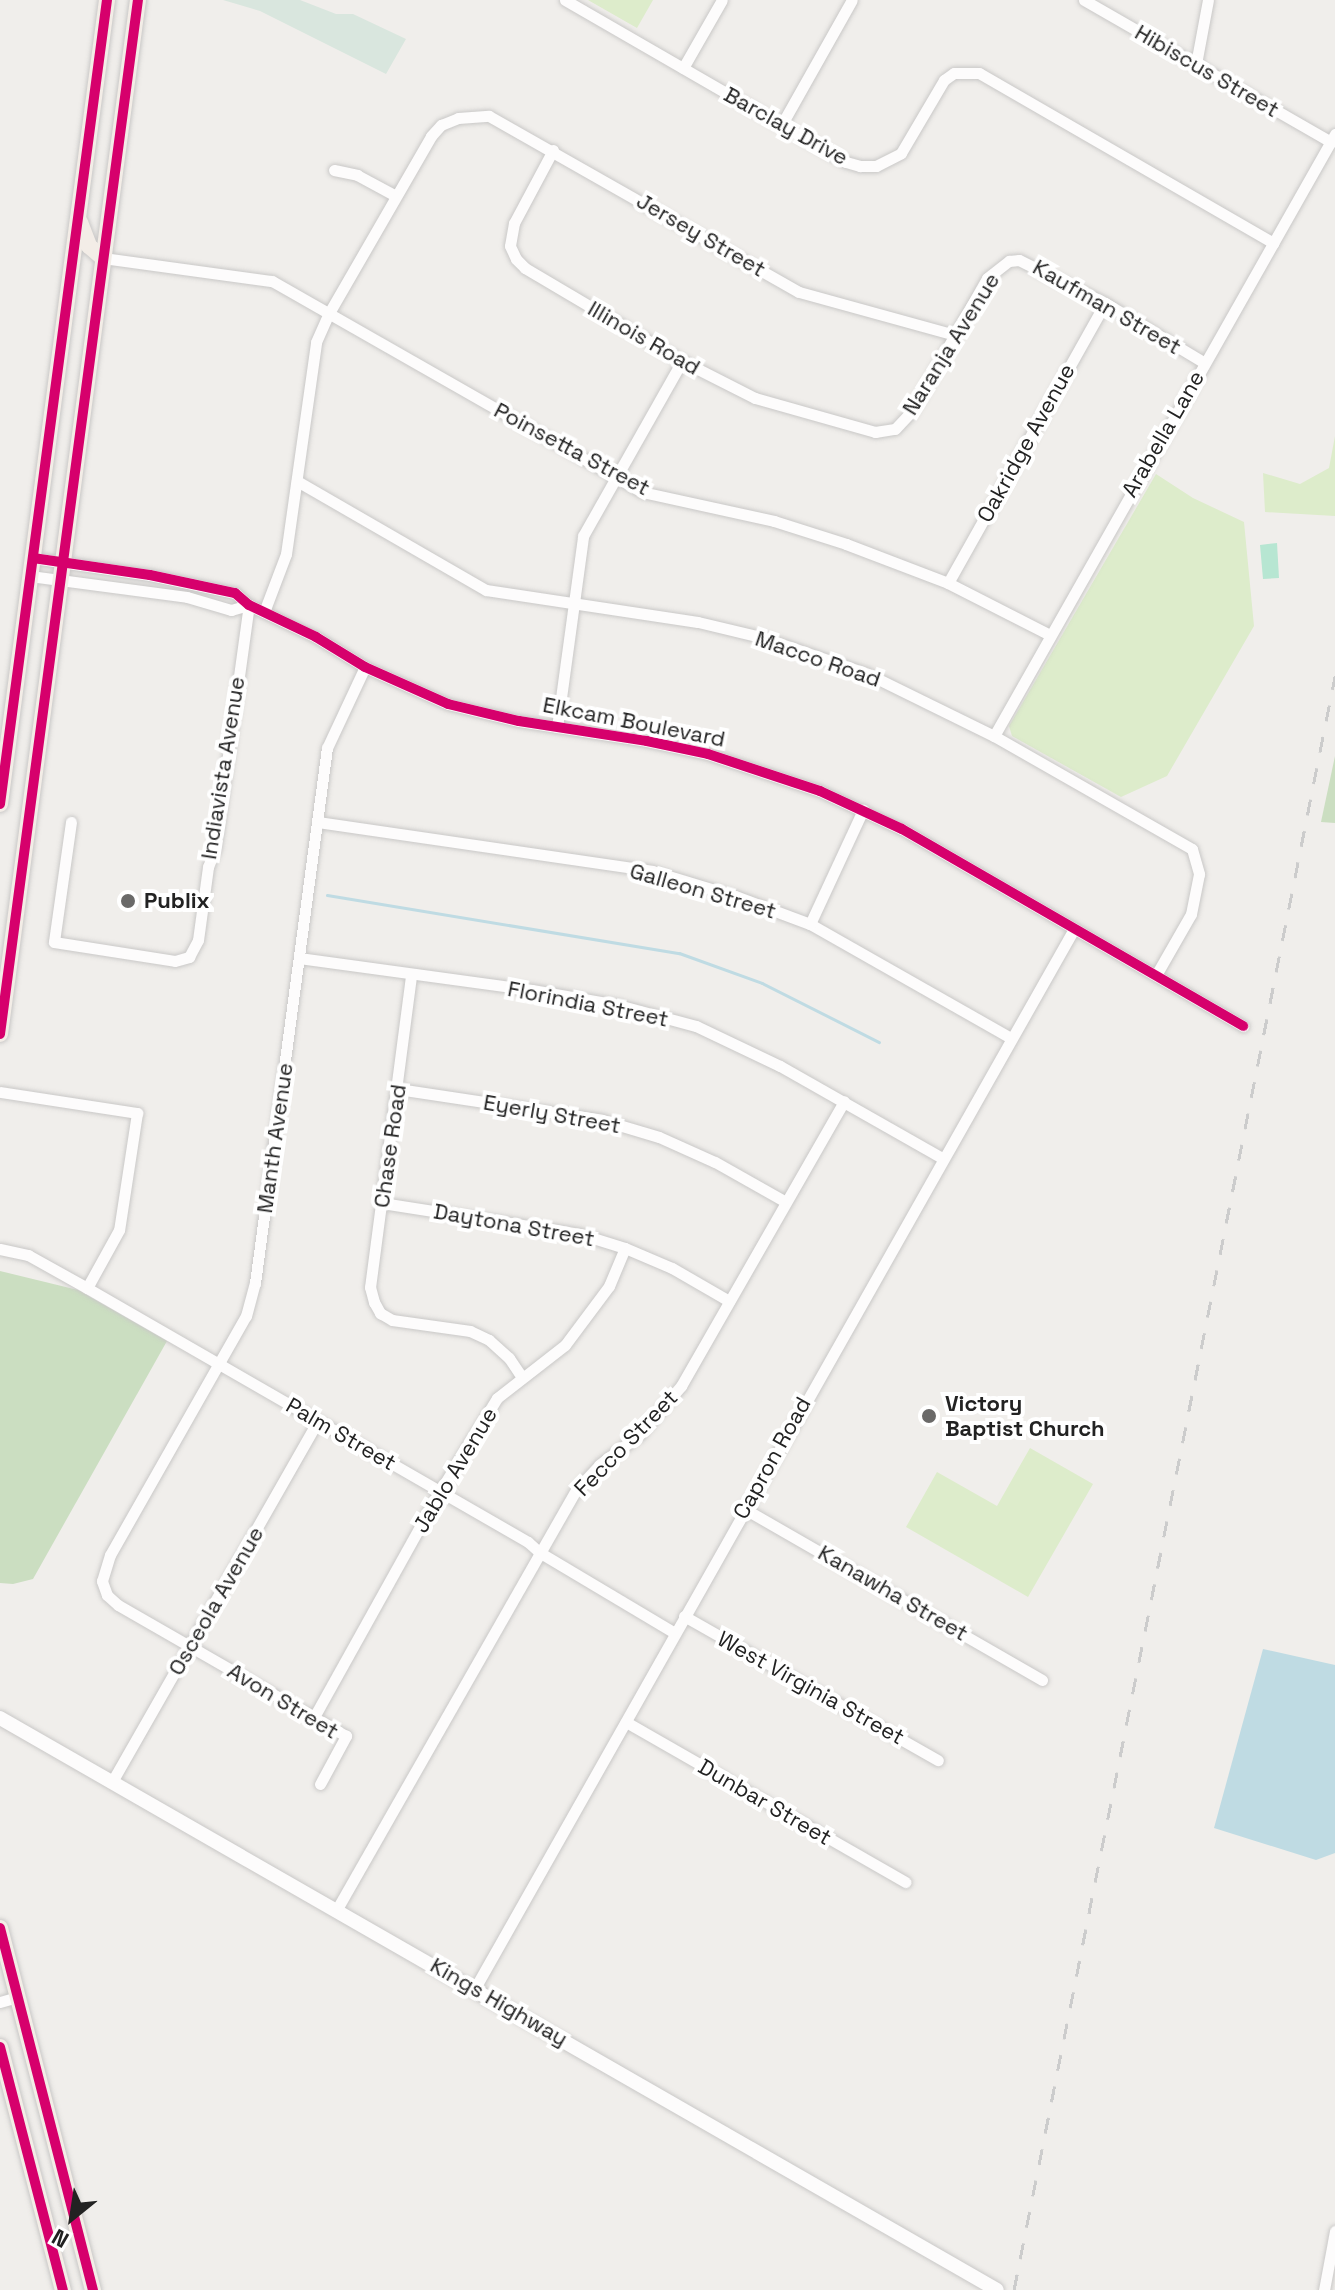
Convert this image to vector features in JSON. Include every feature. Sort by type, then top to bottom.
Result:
[{"type":"main road","points":[[0,804],[107,0]]},
{"type":"main road","points":[[0,1034],[138,0]]},
{"type":"main road","points":[[79,217],[89,246],[103,258]]},
{"type":"main road","points":[[0,1928],[93,2290]]},
{"type":"main road","points":[[0,2047],[63,2290]]},
{"type":"street","name":"Barclay Drive","points":[[565,0],[846,162],[876,166],[901,153],[944,80],[954,73],[979,73],[1274,243]]},
{"type":"street","points":[[683,68],[722,0]]},
{"type":"street","points":[[782,124],[852,0]]},
{"type":"street","name":"Hibiscus Street","points":[[1084,0],[1333,138]]},
{"type":"street","points":[[1196,64],[1208,0]]},
{"type":"street","name":"Jersey Street","points":[[396,196],[431,136],[441,125],[458,118],[489,116],[799,292],[955,335]]},
{"type":"street","name":"Arabella Lane","points":[[994,736],[1048,634],[1333,138]]},
{"type":"street","name":"Illinois Road","points":[[553,150],[514,223],[510,246],[525,268],[682,361],[755,398],[875,432],[895,429]]},
{"type":"street","points":[[264,612],[286,554],[316,342],[329,313],[396,196],[357,175],[334,170]]},
{"type":"street","name":"Poinsetta Street","points":[[103,258],[272,281],[642,492],[774,521],[948,583],[1048,634]]},
{"type":"street","name":"Naranja Avenue","points":[[895,429],[911,412],[987,278],[1009,261]]},
{"type":"street","name":"Kaufman Street","points":[[1009,261],[1028,261],[1203,362]]},
{"type":"street","name":"Oakridge Avenue","points":[[948,583],[1105,303]]},
{"type":"street","points":[[557,727],[583,536],[682,361]]},
{"type":"street","name":"Macco Road","points":[[297,481],[486,590],[698,622],[786,645],[868,674],[994,736],[1192,849],[1199,874],[1191,914],[1156,975]]},
{"type":"street","name":"Elkcam Boulevard","points":[[33,558],[235,593],[249,605],[365,667],[448,704],[708,754],[766,771],[863,810],[1243,1026]]},
{"type":"street","name":"Elkcam Boulevard","points":[[30,576],[187,597],[231,610],[249,605]]},
{"type":"street","name":"Indiavista Avenue","points":[[71,822],[54,942],[175,961],[189,957],[198,940],[208,867],[215,849],[249,605]]},
{"type":"street","name":"Manth Avenue","points":[[102,1581],[110,1555],[246,1316],[255,1283],[327,748],[365,667]]},
{"type":"street","points":[[810,924],[863,810]]},
{"type":"street","name":"Galleon Street","points":[[318,822],[652,871],[735,896],[810,924],[1011,1038]]},
{"type":"street","name":"Capron Road","points":[[475,1988],[743,1508],[1074,929]]},
{"type":"street","name":"Florindia Street","points":[[299,958],[411,976],[532,990],[618,1005],[696,1026],[844,1101],[942,1158]]},
{"type":"street","name":"Chase Road","points":[[411,976],[370,1287],[380,1313],[392,1320],[479,1335],[509,1358],[522,1377]]},
{"type":"street","name":"Eyerly Street","points":[[398,1089],[602,1120],[659,1137],[786,1202]]},
{"type":"street","points":[[0,1092],[137,1113],[119,1230],[87,1288]]},
{"type":"street","name":"Fecco Street","points":[[337,1909],[576,1490],[599,1465],[639,1435],[681,1386],[844,1101]]},
{"type":"street","name":"Daytona Street","points":[[382,1203],[580,1234],[625,1248],[672,1268],[729,1301]]},
{"type":"street","name":"Jablo Avenue","points":[[314,1717],[440,1491],[497,1398],[565,1345],[609,1286],[625,1248]]},
{"type":"street","name":"Palm Street","points":[[0,1249],[28,1255],[87,1288],[528,1542],[539,1552],[675,1633]]},
{"type":"street","name":"Osceola Avenue","points":[[113,1780],[318,1421]]},
{"type":"street","name":"Kanawha Street","points":[[743,1508],[1042,1680]]},
{"type":"street","name":"Avon Street","points":[[102,1581],[107,1595],[118,1605],[346,1736],[320,1784]]},
{"type":"street","name":"West Virginia Street","points":[[684,1616],[938,1760]]},
{"type":"street","name":"Kings Highway","points":[[0,1718],[113,1780],[997,2290]]},
{"type":"street","name":"Dunbar Street","points":[[626,1722],[905,1882]]},
{"type":"street","points":[[0,2002],[18,1997]]},
{"type":"street","points":[[1324,2290],[1335,2231]]},
{"type":"green space","points":[[588,0],[653,0],[637,28]]},
{"type":"green space","points":[[1335,436],[1335,516],[1265,512],[1263,473],[1300,484],[1329,468]]},
{"type":"green space","points":[[1156,474],[1193,498],[1244,522],[1254,626],[1167,776],[1121,797],[1012,736],[1009,726]]},
{"type":"green space","points":[[1277,543],[1279,578],[1263,579],[1260,545]]},
{"type":"green space","points":[[1335,756],[1335,823],[1321,822]]},
{"type":"green space","points":[[0,1271],[78,1290],[167,1341],[33,1579],[13,1584],[0,1583]]},
{"type":"green space","points":[[1030,1448],[1093,1484],[1028,1597],[906,1527],[937,1472],[997,1506]]},
{"type":"shaded area","points":[[223,0],[300,0],[336,14],[353,14],[406,39],[386,74],[260,11]]},
{"type":"water","points":[[1263,1649],[1335,1665],[1335,1853],[1316,1860],[1214,1828]]},
{"type":"waterway","points":[[327,895],[679,953],[762,983],[879,1042]]},
{"type":"railway","points":[[1014,2290],[1335,676]]},
{"type":"cycle path","points":[[0,804],[107,0]]},
{"type":"cycle path","points":[[0,1034],[138,0]]},
{"type":"cycle path","points":[[33,558],[150,575],[235,593],[249,605],[316,637],[365,667],[448,704],[519,721],[708,754],[820,791],[902,829],[1243,1026]]},
{"type":"cycle path","points":[[0,1928],[93,2290]]},
{"type":"cycle path","points":[[0,2047],[63,2290]]},
{"type":"place","name":"Publix","points":[[128,901]]},
{"type":"place","name":"Victory Baptist Church","points":[[929,1416]]}]
